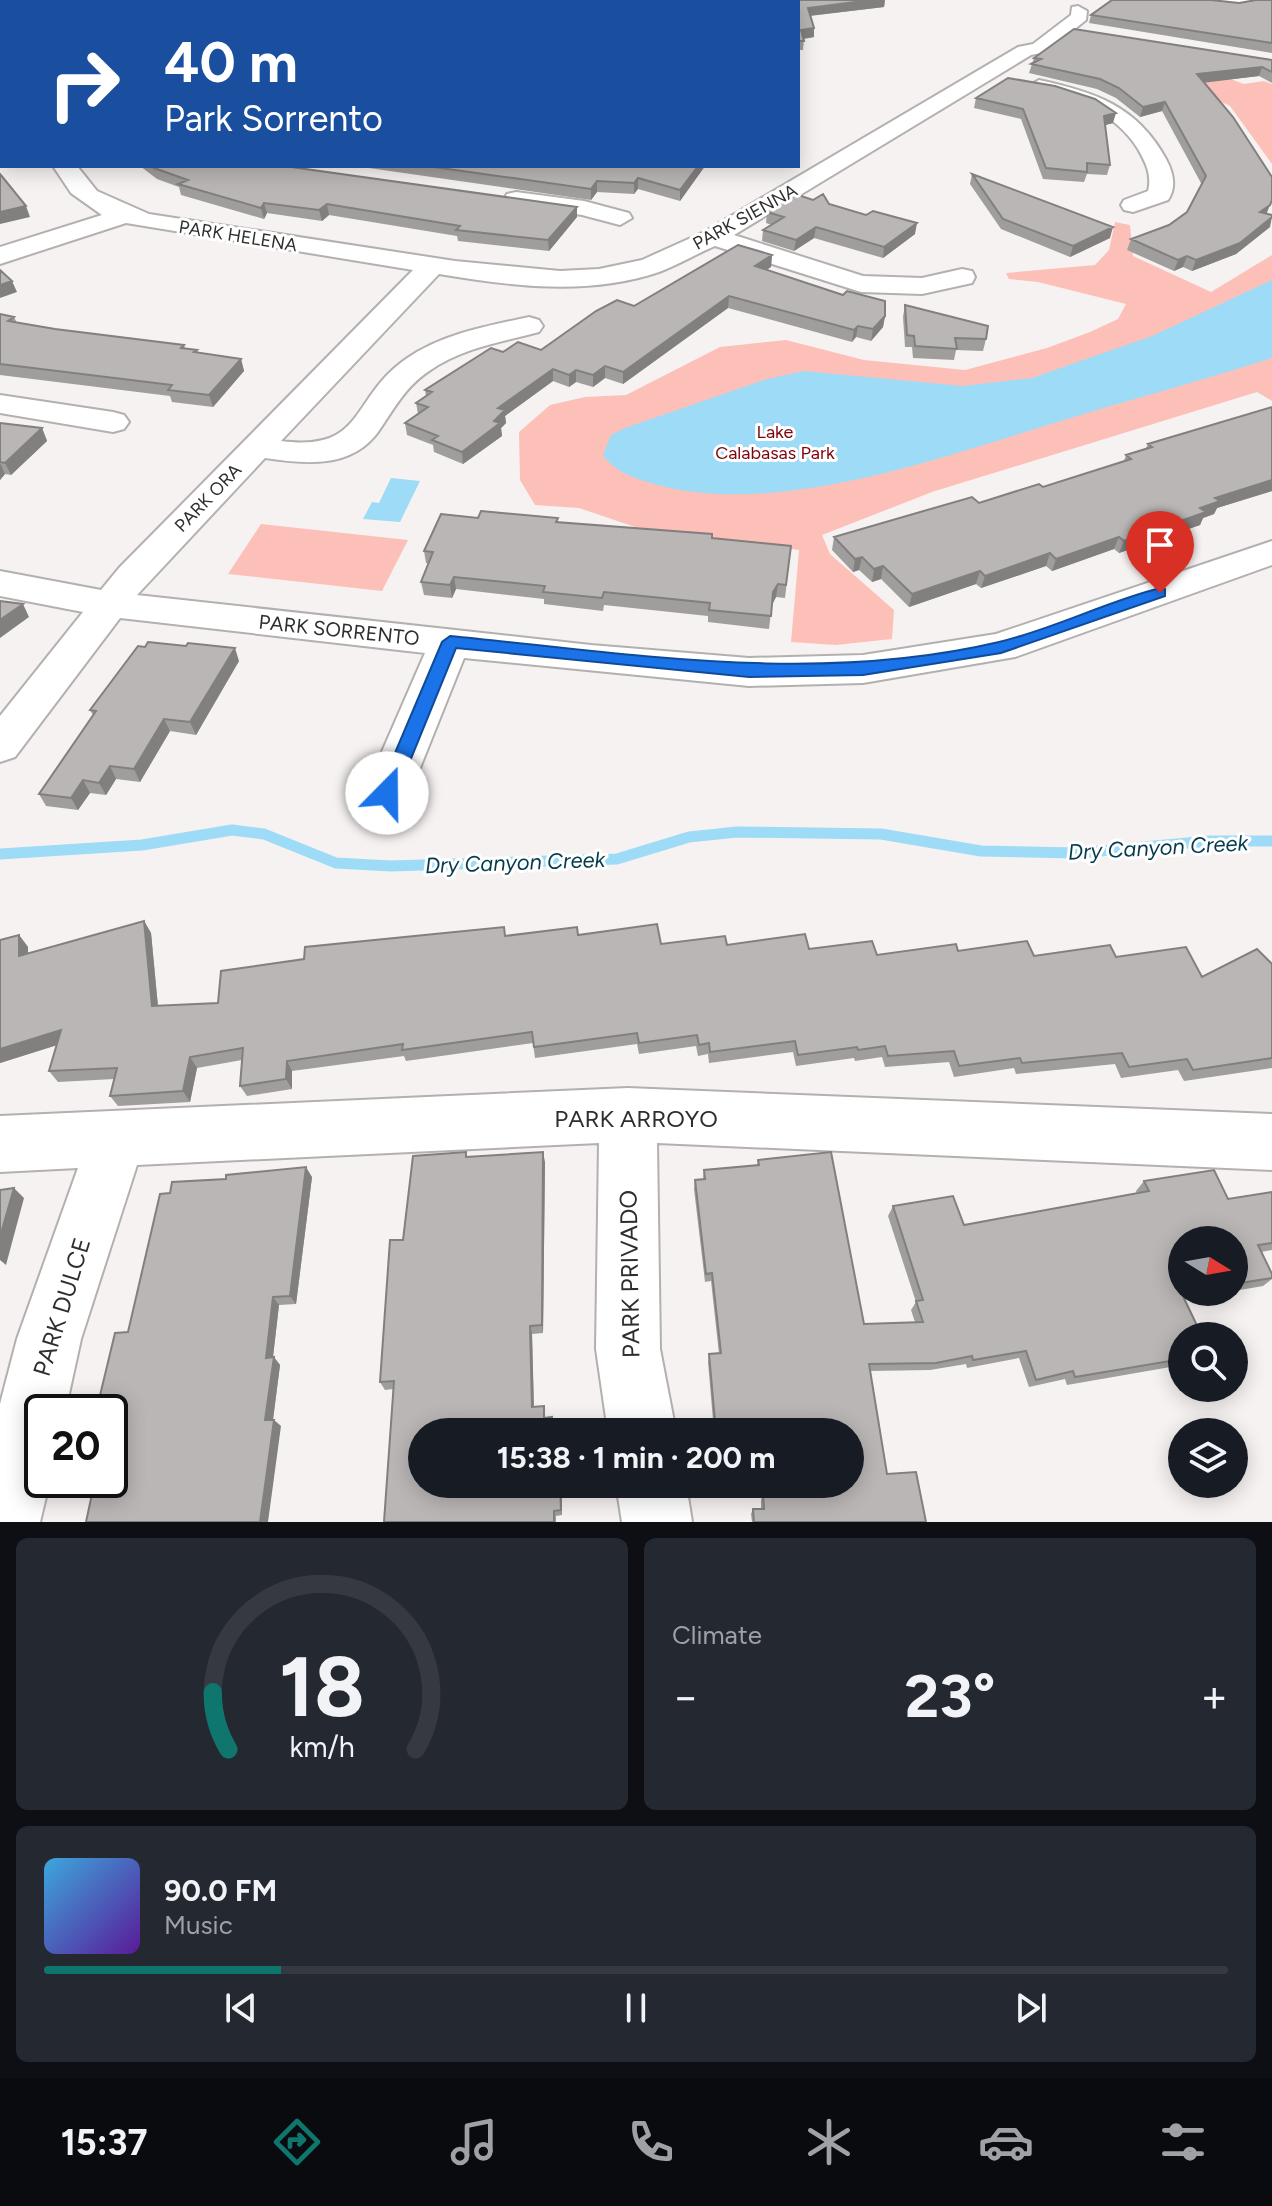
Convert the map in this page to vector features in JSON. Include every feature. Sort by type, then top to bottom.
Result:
[{"type":"street","points":[[1203,0],[1249,3]]},
{"type":"street","name":"PARK SIENNA","points":[[433,265],[528,278],[599,277],[660,262],[713,237],[990,75],[1025,51],[1039,48],[1058,27],[1080,16],[1085,5]]},
{"type":"street","points":[[1058,27],[1090,32]]},
{"type":"street","points":[[990,75],[1076,94],[1126,116],[1138,128],[1152,153],[1163,184],[1159,195],[1133,205]]},
{"type":"street","name":"PARK HELENA","points":[[66,168],[77,189],[115,212],[160,224],[433,265]]},
{"type":"street","points":[[493,196],[584,208],[620,218]]},
{"type":"street","points":[[0,246],[115,212]]},
{"type":"street","points":[[0,256],[115,212]]},
{"type":"street","points":[[713,237],[861,284],[922,286],[962,277]]},
{"type":"street","name":"PARK ORA","points":[[4,731],[108,604],[433,265]]},
{"type":"street","points":[[257,447],[303,453],[331,452],[350,444],[363,431],[385,393],[438,352],[484,335],[529,326]]},
{"type":"street","points":[[0,404],[113,422]]},
{"type":"street","name":"PARK SORRENTO","points":[[0,583],[22,590],[108,604],[749,672],[863,669],[1001,647],[1272,552]]},
{"type":"street","points":[[387,793],[450,642]]},
{"type":"street","name":"PARK ARROYO","points":[[0,1144],[628,1115],[1272,1142]]},
{"type":"street","name":"PARK PRIVADO","points":[[628,1115],[628,1349],[640,1418]]},
{"type":"street","name":"PARK DULCE","points":[[5,1522],[49,1339],[116,1141]]},
{"type":"street","points":[[653,1498],[657,1522]]},
{"type":"green space","points":[[1222,76],[1244,84],[1264,81],[1272,84],[1272,164],[1230,106],[1175,80]]},
{"type":"green space","name":"Lake Calabasas Park","points":[[1115,222],[1130,225],[1133,256],[1211,292],[1272,255],[1272,401],[1257,392],[932,492],[822,535],[830,554],[894,610],[892,639],[836,645],[791,642],[799,550],[635,527],[579,508],[535,505],[520,480],[519,432],[550,405],[585,397],[626,395],[720,347],[786,340],[864,360],[965,370],[1047,348],[1090,332],[1118,319],[1126,304],[1038,282],[1009,279],[1006,273],[1095,265],[1109,250]]},
{"type":"green space","points":[[261,524],[408,540],[382,591],[228,574]]},
{"type":"water","points":[[1272,280],[1272,358],[921,464],[810,488],[756,494],[703,493],[632,477],[613,466],[603,455],[611,435],[625,428],[767,379],[804,371],[963,386],[1032,378],[1152,336]]},
{"type":"water","points":[[391,478],[420,481],[400,522],[363,519],[372,502],[379,503]]},
{"type":"building","points":[[800,0],[871,0],[808,8],[814,28],[801,30],[804,41],[800,41]]},
{"type":"building","points":[[1112,0],[1239,3],[1272,0],[1272,43],[1091,15]]},
{"type":"building","points":[[1074,29],[1272,60],[1272,72],[1262,67],[1197,74],[1233,117],[1272,177],[1272,200],[1260,212],[1272,217],[1240,243],[1196,260],[1187,256],[1178,260],[1131,239],[1169,225],[1187,212],[1206,176],[1165,102],[1143,107],[1119,88],[1100,79],[1031,64],[1041,59],[1034,58]]},
{"type":"building","points":[[1008,78],[1055,86],[1095,99],[1116,113],[1104,116],[1110,165],[1087,163],[1087,172],[1046,168],[1023,109],[976,98]]},
{"type":"building","points":[[154,168],[298,168],[577,207],[548,240],[456,230],[460,226],[327,204],[319,210],[264,203],[261,208],[178,184],[188,180]]},
{"type":"building","points":[[441,168],[696,168],[680,190],[638,178],[634,183],[597,181],[591,189]]},
{"type":"building","points":[[0,174],[26,206],[0,212]]},
{"type":"building","points":[[972,174],[1113,227],[1073,246],[1003,219]]},
{"type":"building","points":[[792,193],[813,200],[823,194],[829,204],[866,215],[873,211],[917,223],[884,247],[816,227],[796,240],[763,230],[784,217],[767,212],[768,208]]},
{"type":"building","points":[[738,245],[772,255],[755,266],[843,295],[847,291],[885,301],[885,316],[873,329],[858,326],[854,330],[729,296],[623,372],[605,366],[593,375],[576,370],[569,375],[553,369],[498,408],[505,410],[494,421],[500,423],[462,452],[432,440],[438,436],[405,423],[428,407],[416,403],[432,392],[425,390],[491,348],[503,352],[518,342],[541,350],[596,311],[617,300],[634,306]]},
{"type":"building","points":[[0,270],[12,281],[0,285]]},
{"type":"building","points":[[905,305],[988,326],[986,339],[955,338],[957,349],[915,346],[914,336],[907,335]]},
{"type":"building","points":[[0,314],[14,317],[8,321],[184,345],[181,348],[197,350],[194,352],[241,359],[209,395],[168,390],[172,385],[0,364]]},
{"type":"building","points":[[1272,407],[1272,480],[1215,498],[1220,501],[1200,508],[1206,512],[1124,541],[1119,537],[1056,559],[1050,553],[985,576],[980,571],[912,594],[883,566],[874,569],[862,557],[855,559],[834,537],[972,497],[979,503],[1039,484],[1043,487],[1131,459],[1126,455],[1152,447],[1148,444]]},
{"type":"building","points":[[0,423],[42,428],[5,463],[0,462]]},
{"type":"building","points":[[481,511],[558,518],[556,522],[712,534],[712,538],[791,546],[786,585],[778,584],[773,592],[771,616],[709,610],[710,603],[604,592],[602,598],[543,592],[545,586],[454,577],[450,585],[421,582],[433,552],[424,551],[441,514],[478,518]]},
{"type":"building","points":[[0,601],[23,604],[0,620]]},
{"type":"building","points":[[148,642],[235,648],[190,722],[164,719],[134,769],[110,766],[99,783],[83,780],[71,798],[39,794],[96,711],[90,710],[138,646],[145,647]]},
{"type":"building","points":[[144,921],[152,1006],[218,1003],[221,971],[304,959],[305,947],[504,927],[505,936],[577,927],[578,935],[657,924],[661,944],[725,936],[727,945],[805,934],[809,949],[872,941],[877,955],[956,944],[958,951],[1027,941],[1034,956],[1110,945],[1116,957],[1186,947],[1202,977],[1257,949],[1272,964],[1272,1058],[1193,1070],[1187,1059],[1129,1067],[1122,1053],[1022,1063],[1020,1058],[959,1066],[954,1051],[888,1056],[885,1046],[798,1055],[795,1041],[710,1052],[709,1043],[699,1045],[697,1035],[639,1043],[637,1033],[534,1047],[532,1032],[402,1050],[403,1044],[287,1061],[286,1079],[240,1086],[243,1048],[190,1057],[183,1091],[110,1096],[117,1068],[49,1071],[61,1030],[0,1049],[0,940],[19,935],[19,956]]},
{"type":"building","points":[[466,1152],[466,1157],[543,1152],[542,1325],[530,1326],[532,1407],[544,1406],[544,1418],[408,1418],[408,1498],[561,1498],[561,1510],[554,1511],[554,1522],[384,1522],[394,1381],[380,1382],[390,1240],[403,1240],[413,1156]]},
{"type":"building","points":[[831,1152],[864,1324],[923,1322],[916,1301],[923,1300],[893,1206],[953,1196],[964,1225],[1149,1191],[1144,1181],[1214,1170],[1228,1199],[1272,1192],[1272,1243],[1258,1245],[1272,1278],[1248,1282],[1248,1226],[1168,1226],[1168,1306],[1188,1306],[1195,1322],[1168,1322],[1168,1361],[1075,1377],[1073,1371],[1036,1380],[1026,1351],[973,1360],[972,1356],[936,1363],[869,1364],[887,1474],[916,1472],[926,1522],[754,1522],[753,1509],[764,1509],[763,1498],[864,1498],[864,1418],[715,1418],[709,1354],[721,1353],[712,1273],[706,1274],[695,1180],[705,1179],[704,1170],[759,1165],[758,1160]]},
{"type":"building","points":[[306,1167],[290,1296],[273,1297],[266,1358],[274,1357],[265,1420],[274,1420],[260,1522],[86,1522],[91,1498],[128,1498],[128,1394],[100,1394],[115,1333],[128,1332],[160,1194],[170,1193],[172,1182],[226,1179],[226,1175]]},
{"type":"building","points":[[14,1188],[0,1237],[0,1190]]},
{"type":"waterway","name":"Dry Canyon Creek","points":[[0,854],[142,845],[232,830],[264,834],[336,863],[391,866],[617,859],[689,837],[737,832],[881,834],[981,851],[1077,853],[1210,841],[1272,841]]},
{"type":"route","points":[[387,793],[450,642],[591,659],[749,672],[863,669],[959,657],[1001,647],[1160,593]]}]
